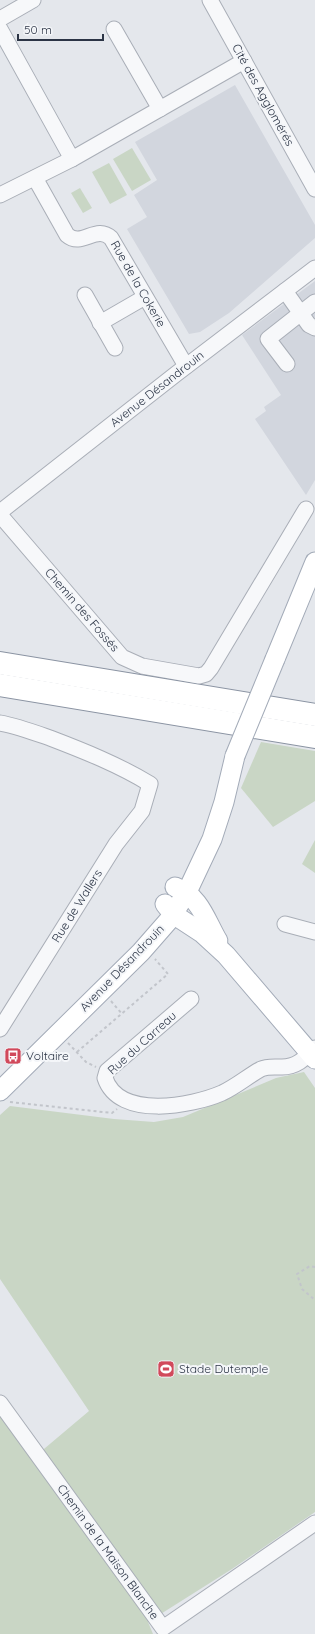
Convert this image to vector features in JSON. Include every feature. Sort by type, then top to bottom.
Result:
[{"type":"highway","points":[[0,663],[315,715]]},
{"type":"highway","points":[[0,685],[315,737]]},
{"type":"main road","name":"Avenue Désandrouin","points":[[4,1096],[141,952],[181,889],[194,849],[235,756],[315,562]]},
{"type":"main road","points":[[181,889],[198,904],[226,955]]},
{"type":"main road","name":"Avenue Désandrouin","points":[[0,1075],[26,1054],[90,992],[169,908]]},
{"type":"main road","points":[[169,908],[202,933],[226,955],[313,1053]]},
{"type":"street","points":[[0,19],[33,0]]},
{"type":"street","name":"Cité des Agglomérés","points":[[210,0],[315,189]]},
{"type":"street","points":[[114,28],[160,109]]},
{"type":"street","points":[[0,29],[72,159]]},
{"type":"street","points":[[0,195],[72,159],[244,61]]},
{"type":"street","name":"Rue de la Cokerie","points":[[35,178],[70,238],[82,239],[100,232],[111,238],[186,366]]},
{"type":"street","name":"Avenue Désandrouin","points":[[0,513],[186,366],[315,268]]},
{"type":"street","points":[[285,291],[300,314],[309,325],[315,328]]},
{"type":"street","points":[[85,295],[115,348]]},
{"type":"street","points":[[100,323],[145,297]]},
{"type":"street","points":[[287,364],[268,339],[315,302]]},
{"type":"street","name":"Chemin des Fossés","points":[[0,513],[122,657],[149,668],[199,676],[206,674],[211,668],[306,509]]},
{"type":"street","name":"Rue de Wallers","points":[[0,723],[20,728],[75,748],[133,774],[150,784],[142,811],[116,844],[0,1029]]},
{"type":"street","points":[[285,924],[315,932]]},
{"type":"street","name":"Rue du Carreau","points":[[191,999],[106,1073],[106,1082],[118,1096],[128,1101],[153,1106],[196,1102],[232,1088],[262,1068],[287,1067],[296,1065],[313,1053]]},
{"type":"street","name":"Chemin de la Maison Blanche","points":[[0,1403],[163,1628],[315,1523]]},
{"type":"path","points":[[77,1052],[168,974],[154,959]]},
{"type":"path","points":[[111,1001],[122,1014]]},
{"type":"path","points":[[68,1043],[86,1062],[106,1073]]},
{"type":"path","points":[[4,1096],[112,1113],[128,1101]]},
{"type":"path","points":[[315,1268],[310,1266],[297,1274],[302,1289],[315,1300]]},
{"type":"shaded area","points":[[235,85],[315,225],[315,238],[229,313],[200,332],[189,334],[127,229],[147,217],[134,195],[157,180],[135,142]]},
{"type":"shaded area","points":[[315,281],[315,480],[306,495],[255,419],[266,411],[264,407],[281,395],[242,335]]},
{"type":"green space","points":[[132,148],[151,180],[132,191],[113,159]]},
{"type":"green space","points":[[109,163],[127,195],[110,204],[92,172]]},
{"type":"green space","points":[[80,188],[92,208],[83,213],[71,193]]},
{"type":"green space","points":[[261,742],[315,751],[315,801],[273,827],[241,788]]},
{"type":"green space","points":[[315,840],[315,873],[302,864]]},
{"type":"green space","name":"Stade Dutemple","points":[[304,1072],[315,1088],[315,1512],[232,1569],[148,1622],[153,1634],[0,1634],[0,1409],[38,1454],[89,1411],[0,1279],[0,1115],[10,1106],[114,1119],[154,1122],[183,1117],[276,1078]]},
{"type":"place","name":"Voltaire","points":[[13,1056]]},
{"type":"place","name":"Stade Dutemple","points":[[166,1369]]}]
